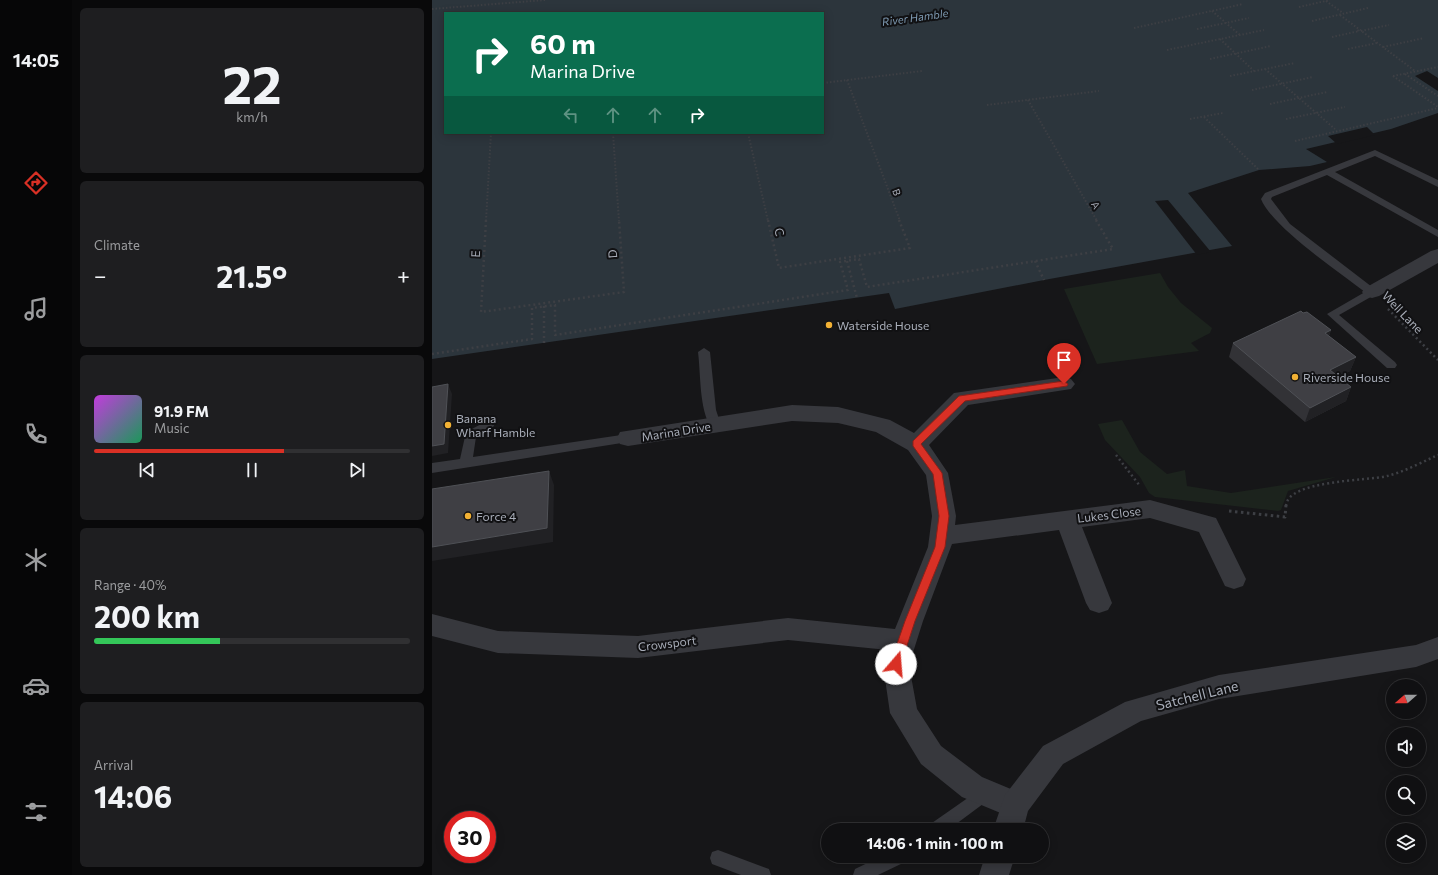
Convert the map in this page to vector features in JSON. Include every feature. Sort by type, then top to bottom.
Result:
[{"type":"street","points":[[1372,292],[1438,255]]},
{"type":"street","points":[[916,444],[962,398],[1064,384]]},
{"type":"street","name":"Marina Drive","points":[[628,438],[792,413],[838,414],[882,426],[916,444],[937,473],[944,516],[940,547],[903,641],[896,664],[904,713],[931,755],[972,787],[1015,805]]},
{"type":"street","name":"Lukes Close","points":[[941,536],[1150,509],[1208,525],[1234,579]]},
{"type":"street","name":"Lukes Close","points":[[1067,520],[1099,604]]},
{"type":"street","name":"Crowsport","points":[[432,625],[498,642],[638,647],[788,629],[903,641]]},
{"type":"street","name":"Satchell Lane","points":[[1010,823],[1015,805],[1053,755],[1135,711],[1219,688],[1416,656],[1438,648]]},
{"type":"street","points":[[994,875],[998,863]]},
{"type":"lane","points":[[1391,364],[1332,314],[1372,292],[1287,226],[1268,204],[1266,199],[1268,195],[1329,172],[1375,152],[1438,184]]},
{"type":"lane","points":[[1329,172],[1438,234]]},
{"type":"lane","points":[[704,352],[710,410],[716,425]]},
{"type":"lane","points":[[466,462],[470,435],[489,424]]},
{"type":"lane","name":"Marina Drive","points":[[432,468],[628,438]]},
{"type":"lane","points":[[944,823],[985,793]]},
{"type":"lane","points":[[718,858],[763,875]]},
{"type":"lane","points":[[861,875],[885,863]]},
{"type":"path","points":[[432,9],[545,0]]},
{"type":"path","points":[[1325,0],[1343,13]]},
{"type":"path","points":[[1299,7],[1330,0]]},
{"type":"path","points":[[1134,28],[1243,4]]},
{"type":"path","points":[[1312,21],[1368,8]]},
{"type":"path","points":[[1212,11],[1240,35]]},
{"type":"path","points":[[1340,15],[1415,71]]},
{"type":"path","points":[[1197,29],[1249,18]]},
{"type":"path","points":[[1362,32],[1389,25]]},
{"type":"path","points":[[1167,50],[1264,30]]},
{"type":"path","points":[[1332,37],[1359,31],[1357,30]]},
{"type":"path","points":[[1382,47],[1424,38]]},
{"type":"path","points":[[1220,39],[1254,71]]},
{"type":"path","points":[[1348,49],[1377,43]]},
{"type":"path","points":[[1210,60],[1271,46]]},
{"type":"path","points":[[1230,76],[1295,63]]},
{"type":"path","points":[[1438,67],[1393,76],[1438,107]]},
{"type":"path","points":[[1265,69],[1335,129]]},
{"type":"path","points":[[824,83],[922,71]]},
{"type":"path","points":[[1405,74],[1438,96]]},
{"type":"path","points":[[1252,90],[1313,77]]},
{"type":"path","name":"B","points":[[846,260],[910,248],[847,80]]},
{"type":"path","points":[[987,105],[1099,91]]},
{"type":"path","points":[[1270,104],[1327,92]]},
{"type":"path","name":"A","points":[[1028,100],[1113,249],[1035,261]]},
{"type":"path","points":[[1286,119],[1345,107]]},
{"type":"path","points":[[1295,141],[1438,107]]},
{"type":"path","points":[[1190,119],[1223,113]]},
{"type":"path","points":[[1204,117],[1259,170]]},
{"type":"path","name":"E","points":[[491,134],[481,312],[544,305]]},
{"type":"path","name":"D","points":[[544,305],[624,292],[613,134]]},
{"type":"path","name":"C","points":[[748,134],[779,268],[846,260]]},
{"type":"path","points":[[432,354],[532,339],[532,308],[544,305],[555,305],[555,335],[848,290],[840,262],[846,260],[859,259],[867,287],[1035,261],[1044,280]]},
{"type":"path","points":[[846,260],[857,298]]},
{"type":"path","name":"Well Lane","points":[[1372,292],[1438,360]]},
{"type":"path","points":[[544,305],[544,343]]},
{"type":"path","points":[[1116,455],[1143,492]]},
{"type":"path","points":[[1222,510],[1285,517],[1286,502],[1295,492],[1343,480],[1387,476],[1438,455]]},
{"type":"shaded area","points":[[1160,273],[1168,287],[1181,303],[1212,328],[1210,333],[1191,343],[1199,351],[1097,364],[1064,289]]},
{"type":"shaded area","points":[[1122,420],[1140,452],[1167,474],[1185,470],[1187,486],[1231,493],[1336,477],[1288,491],[1281,510],[1278,511],[1155,497],[1149,493],[1140,477],[1105,440],[1098,424]]},
{"type":"water","name":"River Hamble","points":[[432,0],[1438,0],[1438,113],[1391,129],[1306,149],[1327,162],[1310,166],[1259,170],[1188,193],[1232,246],[895,309],[889,293],[432,359]]},
{"type":"pier","points":[[1427,71],[1438,78],[1438,91],[1415,76]]},
{"type":"pier","points":[[1367,127],[1375,135],[1337,144],[1328,136]]},
{"type":"pier","points":[[1168,200],[1211,252],[1197,255],[1155,201]]},
{"type":"building","name":"Riverside House","points":[[1301,311],[1303,313],[1307,312],[1331,330],[1325,333],[1356,357],[1330,370],[1351,387],[1310,408],[1233,343]]},
{"type":"building","points":[[448,384],[444,444],[432,446],[432,387]]},
{"type":"building","points":[[549,471],[547,528],[432,547],[432,489]]},
{"type":"place","name":"Waterside House","points":[[829,325]]},
{"type":"place","name":"Riverside House","points":[[1295,377]]},
{"type":"place","name":"Banana Wharf Hamble","points":[[448,425]]},
{"type":"place","name":"Force 4","points":[[468,516]]},
{"type":"route","points":[[896,664],[910,621],[940,547],[944,516],[937,473],[916,444],[962,398],[1064,384]]}]
